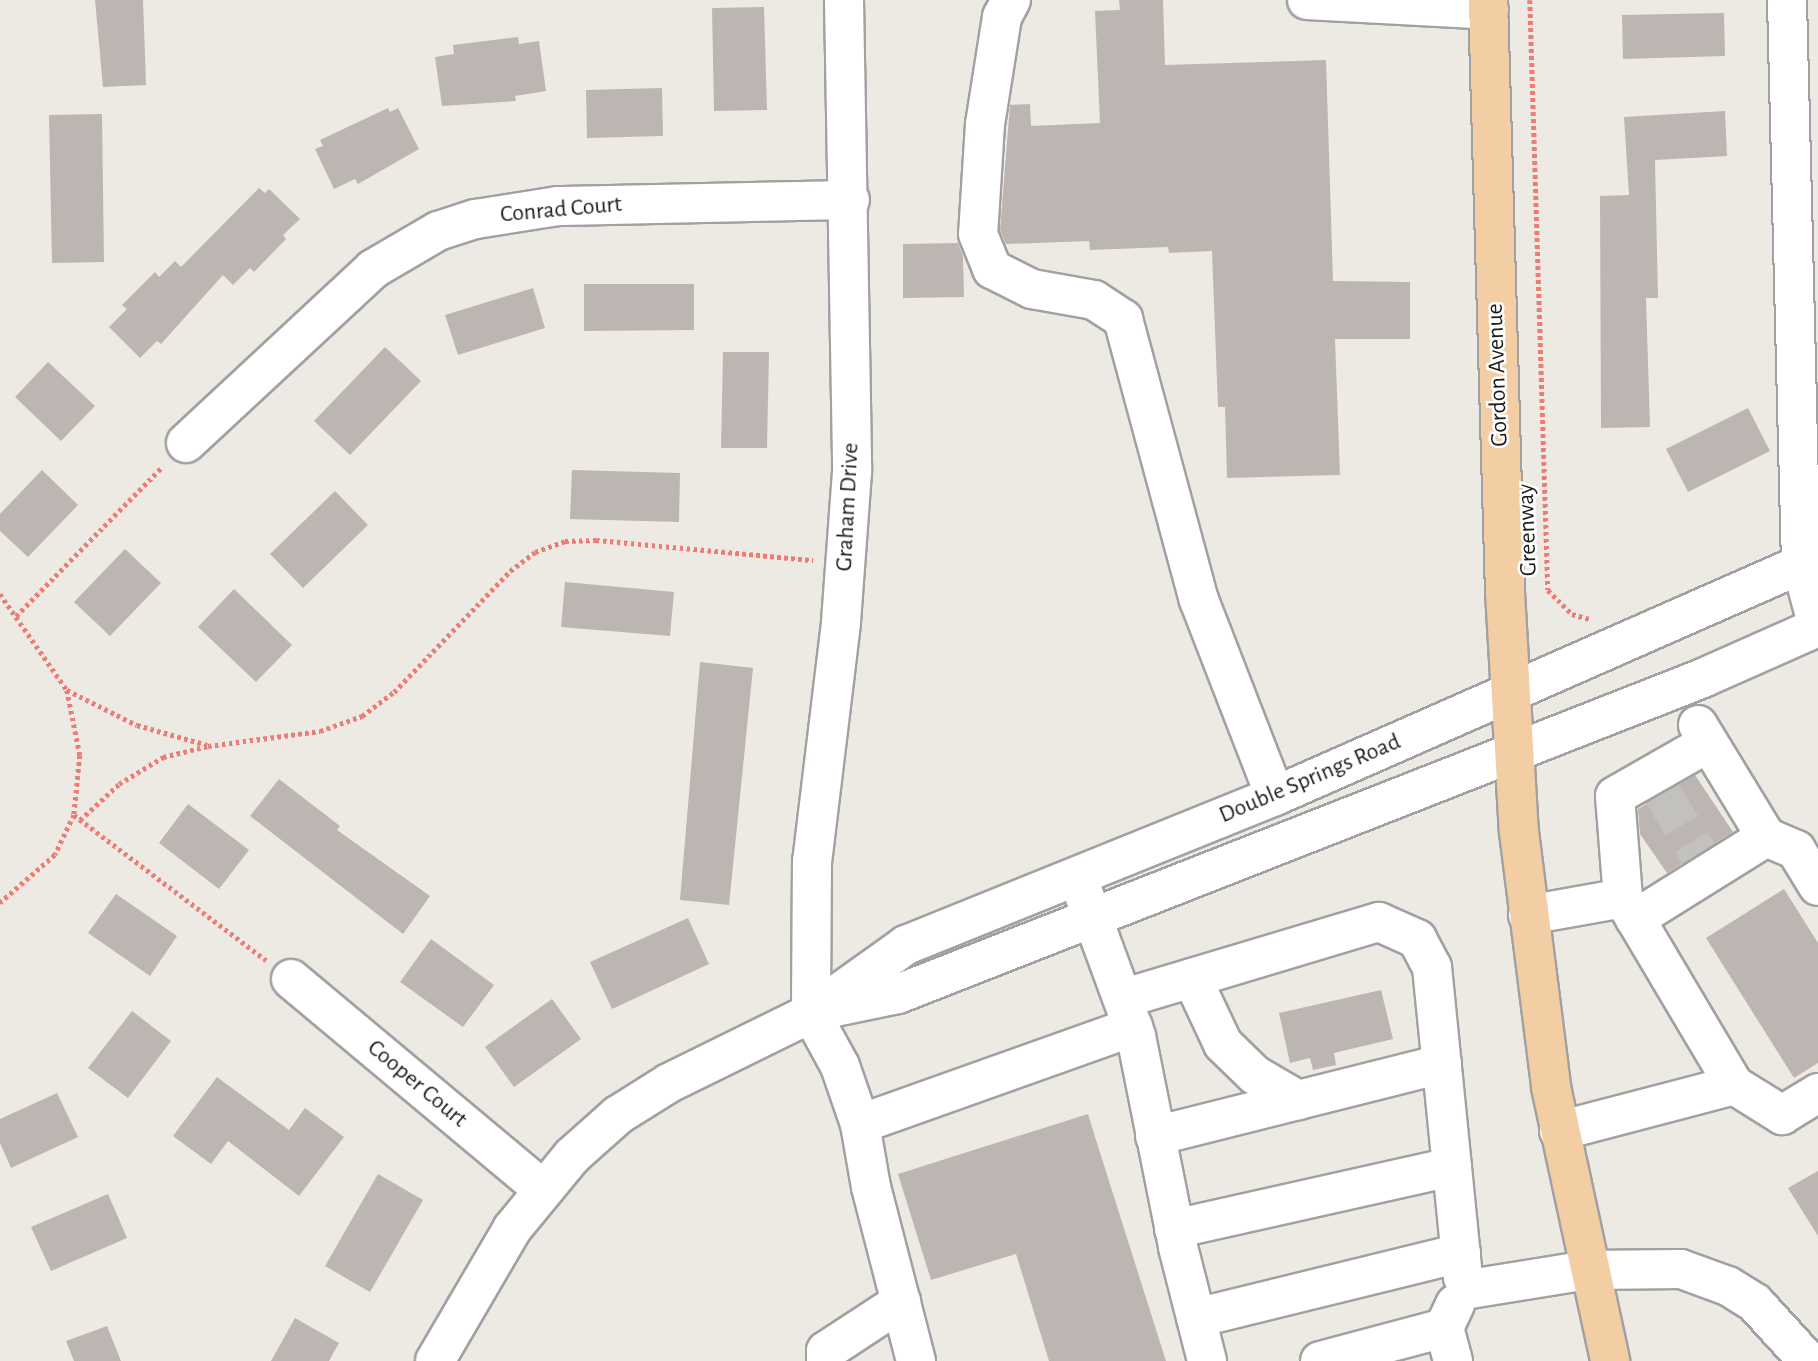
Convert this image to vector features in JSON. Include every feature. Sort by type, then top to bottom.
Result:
[{"type":"main road","name":"Gordon Avenue","points":[[1488,5],[1513,750],[1528,915],[1559,1131],[1610,1361]]},
{"type":"street","name":"Graham Drive","points":[[811,1013],[812,861],[846,563],[853,419],[844,0]]},
{"type":"street","points":[[1011,0],[1002,17],[985,124],[978,234],[992,269],[1032,289],[1094,300],[1123,319],[1199,600],[1275,796]]},
{"type":"street","points":[[1307,0],[1488,5]]},
{"type":"street","points":[[1787,0],[1810,561],[1818,627]]},
{"type":"street","name":"Conrad Court","points":[[186,443],[373,269],[438,231],[490,216],[558,206],[850,200]]},
{"type":"street","name":"Double Springs Road","points":[[435,1361],[512,1229],[542,1189],[618,1115],[670,1083],[811,1013],[906,945],[1275,796],[1810,561]]},
{"type":"street","name":"Double Springs Road","points":[[811,1013],[898,994],[1513,750],[1703,678],[1818,627]]},
{"type":"street","points":[[1703,678],[1703,734],[1656,784],[1615,796],[1629,909],[1734,1085],[1782,1115],[1818,1093]]},
{"type":"street","points":[[1655,696],[1703,734],[1766,837],[1796,850],[1818,886]]},
{"type":"street","points":[[1528,915],[1629,909],[1705,864],[1766,837]]},
{"type":"street","points":[[1076,877],[1129,1012],[1174,1229],[1207,1361]]},
{"type":"street","points":[[860,1124],[1129,1012],[1192,978],[1379,922],[1417,939],[1432,967],[1452,1167],[1466,1271],[1450,1309],[1449,1345],[1320,1361]]},
{"type":"street","points":[[1192,978],[1223,1044],[1255,1075],[1298,1100]]},
{"type":"street","name":"Cooper Court","points":[[291,979],[542,1189]]},
{"type":"street","points":[[811,1013],[840,1066],[860,1124],[871,1187],[916,1361]]},
{"type":"street","points":[[1156,1136],[1442,1064]]},
{"type":"street","points":[[1559,1131],[1734,1085]]},
{"type":"street","points":[[1174,1229],[1452,1167]]},
{"type":"street","points":[[1196,1318],[1466,1271],[1663,1268],[1703,1276],[1755,1303],[1808,1361]]},
{"type":"street","points":[[826,1361],[826,1351],[901,1302]]},
{"type":"path","name":"Greenway","points":[[1530,0],[1548,590],[1572,614],[1590,619],[1601,614]]},
{"type":"path","points":[[16,616],[186,443]]},
{"type":"path","points":[[80,820],[118,784],[152,764],[208,746],[320,732],[362,716],[394,692],[509,571],[536,552],[565,541],[596,540],[846,563]]},
{"type":"path","points":[[0,594],[67,690],[80,755],[74,815],[55,855],[0,903]]},
{"type":"path","points":[[67,690],[137,725],[208,746]]},
{"type":"path","points":[[74,815],[291,979]]},
{"type":"building","points":[[95,0],[143,0],[146,85],[103,87]]},
{"type":"building","points":[[1119,0],[1163,0],[1165,65],[1326,60],[1333,281],[1410,282],[1410,339],[1335,339],[1340,475],[1227,478],[1225,407],[1218,407],[1212,251],[1169,253],[1168,247],[1090,250],[1089,241],[1006,244],[1000,230],[1010,105],[1030,104],[1031,126],[1100,123],[1095,11],[1120,10]]},
{"type":"building","points":[[764,7],[767,110],[714,111],[712,8]]},
{"type":"building","points":[[1724,13],[1725,56],[1623,59],[1622,15]]},
{"type":"building","points":[[518,37],[519,44],[539,41],[546,91],[515,96],[516,101],[442,106],[435,57],[454,54],[453,45]]},
{"type":"building","points":[[662,88],[663,136],[587,138],[586,90]]},
{"type":"building","points":[[388,108],[390,112],[398,108],[419,149],[358,184],[355,179],[334,189],[315,149],[323,146],[320,140]]},
{"type":"building","points":[[1725,111],[1727,156],[1655,160],[1658,298],[1646,298],[1650,427],[1601,428],[1600,196],[1629,195],[1624,117]]},
{"type":"building","points":[[102,114],[104,262],[52,263],[49,115]]},
{"type":"building","points":[[259,188],[265,193],[269,189],[300,219],[283,235],[286,239],[254,272],[250,268],[233,285],[223,275],[161,344],[157,341],[140,358],[109,327],[127,309],[122,305],[155,272],[159,277],[175,261],[181,267]]},
{"type":"building","points":[[958,243],[963,256],[964,297],[903,298],[903,244]]},
{"type":"building","points":[[584,284],[694,284],[694,330],[584,331]]},
{"type":"building","points":[[533,288],[545,328],[458,355],[445,315]]},
{"type":"building","points":[[385,347],[421,381],[350,455],[314,421]]},
{"type":"building","points":[[723,352],[769,352],[767,448],[721,448]]},
{"type":"building","points":[[48,362],[95,406],[61,441],[15,397]]},
{"type":"building","points":[[1748,408],[1770,451],[1688,492],[1666,449]]},
{"type":"building","points":[[42,470],[78,505],[28,557],[0,531],[0,514]]},
{"type":"building","points":[[572,470],[680,473],[679,522],[570,519]]},
{"type":"building","points":[[335,491],[368,525],[303,588],[270,554]]},
{"type":"building","points":[[125,549],[161,583],[110,636],[74,602]]},
{"type":"building","points":[[565,582],[674,592],[670,636],[561,627]]},
{"type":"building","points":[[234,589],[292,645],[256,682],[198,627]]},
{"type":"building","points":[[700,662],[753,668],[729,905],[680,900]]},
{"type":"building","points":[[1695,775],[1733,832],[1667,873],[1640,834],[1638,809]]},
{"type":"building","points":[[279,779],[340,826],[337,830],[430,896],[403,934],[250,816]]},
{"type":"building","points":[[188,804],[249,850],[219,889],[159,843]]},
{"type":"building","points":[[1784,889],[1818,943],[1818,1063],[1794,1078],[1706,938]]},
{"type":"building","points":[[116,894],[177,936],[150,976],[88,933]]},
{"type":"building","points":[[688,918],[709,964],[612,1009],[590,962]]},
{"type":"building","points":[[431,939],[494,985],[463,1027],[400,982]]},
{"type":"building","points":[[1381,990],[1393,1039],[1334,1053],[1336,1065],[1313,1070],[1310,1058],[1290,1063],[1279,1013]]},
{"type":"building","points":[[552,999],[581,1039],[514,1087],[485,1047]]},
{"type":"building","points":[[132,1011],[171,1041],[128,1098],[88,1068]]},
{"type":"building","points":[[217,1077],[289,1130],[305,1108],[344,1137],[299,1196],[228,1141],[211,1164],[173,1136]]},
{"type":"building","points":[[57,1093],[78,1137],[11,1168],[0,1143],[0,1119]]},
{"type":"building","points":[[1088,1114],[1166,1361],[1049,1361],[1016,1254],[931,1280],[898,1174]]},
{"type":"building","points":[[1818,1171],[1818,1236],[1788,1188]]},
{"type":"building","points":[[378,1174],[423,1200],[370,1292],[325,1266]]},
{"type":"building","points":[[108,1194],[127,1238],[51,1271],[31,1227]]},
{"type":"building","points":[[295,1318],[339,1343],[329,1361],[271,1361]]},
{"type":"building","points":[[107,1326],[121,1361],[74,1361],[66,1341]]},
{"type":"tunnel","points":[[1662,793],[1700,856]]}]
